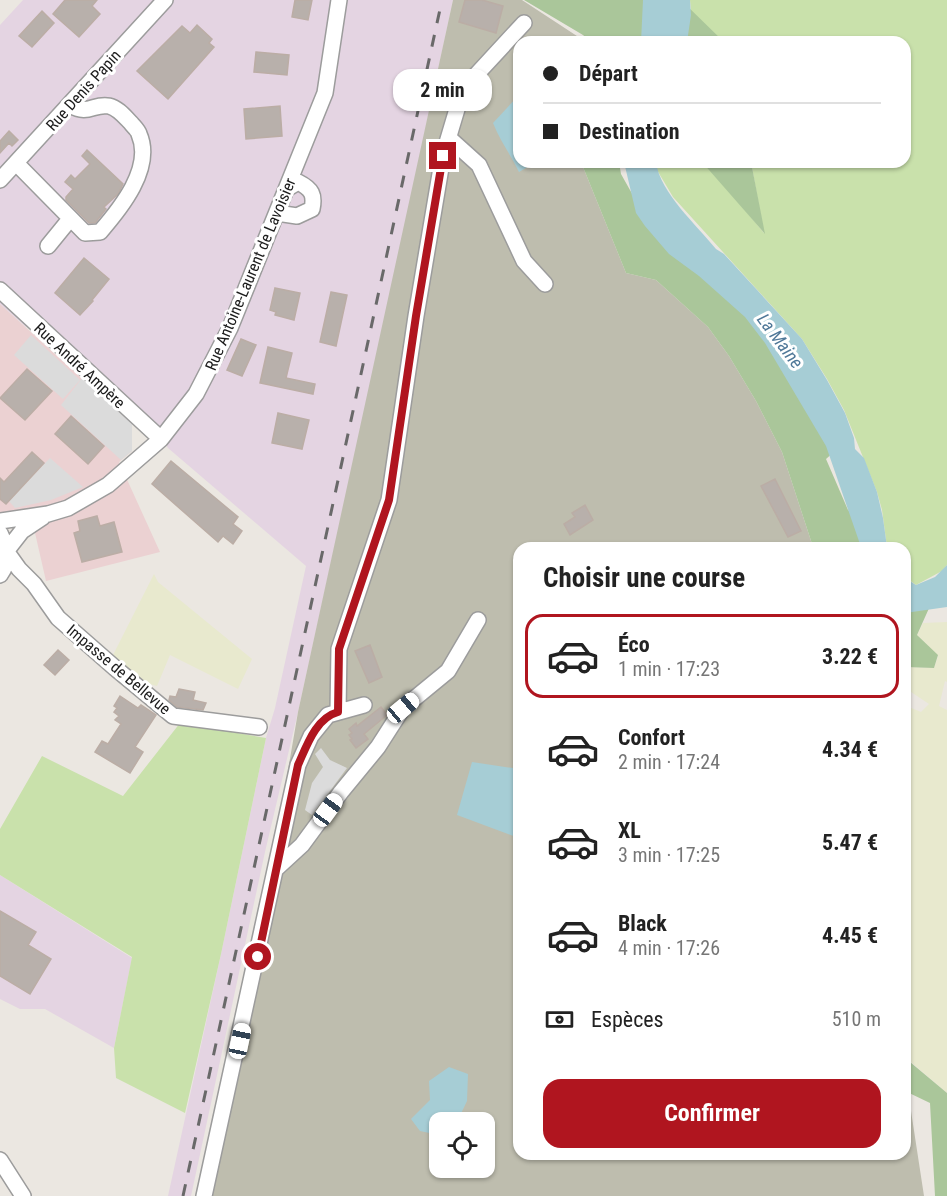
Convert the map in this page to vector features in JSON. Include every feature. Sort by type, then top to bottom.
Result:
[{"type":"street","name":"Rue Denis Papin","points":[[0,180],[165,0]]},
{"type":"street","name":"Rue Antoine-Laurent de Lavoisier","points":[[0,520],[48,514],[68,508],[108,485],[161,439],[187,407],[207,375],[230,328],[325,93],[339,0]]},
{"type":"street","points":[[338,712],[339,649],[389,500],[416,316],[443,156],[463,89],[524,23]]},
{"type":"street","points":[[16,163],[85,233],[99,232],[116,214],[138,179],[143,153],[139,134],[122,113],[109,106],[80,111],[70,105]]},
{"type":"street","points":[[449,138],[479,165],[524,261],[545,284]]},
{"type":"street","points":[[277,213],[297,216],[312,209],[314,197],[309,188],[298,182],[288,188]]},
{"type":"street","points":[[48,246],[70,219]]},
{"type":"street","name":"Rue André Ampère","points":[[0,290],[161,439]]},
{"type":"street","name":"Rue Antoine-Laurent de Lavoisier","points":[[0,576],[6,566],[9,552],[22,531],[48,514]]},
{"type":"street","name":"Impasse de Bellevue","points":[[0,533],[19,569],[34,584],[58,618],[173,716],[259,727]]},
{"type":"street","points":[[0,576],[34,584]]},
{"type":"street","points":[[277,868],[302,846],[341,792],[378,747],[403,708],[447,671],[478,620]]},
{"type":"street","points":[[204,1196],[298,765],[311,736],[328,715],[364,705]]},
{"type":"street","points":[[0,1160],[23,1196]]},
{"type":"shaded area","points":[[23,0],[453,0],[191,1196],[168,1196],[266,738],[275,708],[306,566],[168,448],[142,411],[40,315],[26,327],[0,304],[0,25]]},
{"type":"shaded area","points":[[453,0],[522,0],[577,36],[513,36],[513,168],[583,168],[626,273],[656,280],[708,327],[729,356],[756,401],[782,452],[811,542],[513,542],[513,1160],[911,1160],[911,1111],[924,1196],[203,1196],[241,987],[280,817],[298,712]]},
{"type":"shaded area","points":[[0,304],[132,424],[132,451],[119,462],[160,552],[46,581],[30,511],[0,515]]},
{"type":"shaded area","points":[[31,335],[80,380],[63,399],[14,355]]},
{"type":"shaded area","points":[[82,378],[132,424],[132,451],[121,460],[61,405]]},
{"type":"shaded area","points":[[50,458],[83,487],[51,500],[15,508],[9,501]]},
{"type":"shaded area","points":[[321,748],[330,760],[347,768],[312,815],[305,810],[312,783],[323,767],[315,754]]},
{"type":"shaded area","points":[[0,875],[132,958],[114,1048],[45,1009],[20,1009],[0,999]]},
{"type":"green space","points":[[524,0],[681,0],[718,36],[584,36]]},
{"type":"green space","points":[[690,0],[947,0],[947,565],[942,571],[916,585],[911,581],[911,542],[886,542],[877,492],[844,410],[827,379],[802,339],[673,197],[657,168],[710,168],[764,233],[752,168],[911,168],[911,36],[689,36]]},
{"type":"green space","points":[[583,168],[620,168],[621,174],[644,215],[763,330],[836,450],[826,459],[848,510],[861,519],[868,542],[811,542],[782,452],[756,401],[729,356],[708,327],[656,280],[626,273]]},
{"type":"green space","points":[[707,168],[752,168],[765,234]]},
{"type":"green space","points":[[154,574],[158,582],[252,659],[238,689],[170,655],[157,686],[145,683],[113,655]]},
{"type":"green space","points":[[911,605],[930,606],[917,635],[938,655],[934,668],[911,667]]},
{"type":"green space","points":[[947,622],[947,682],[945,681],[939,706],[947,710],[947,1093],[911,1062],[911,708],[921,712],[929,704],[911,692],[911,667],[934,668],[938,656],[917,635],[923,623]]},
{"type":"green space","points":[[180,723],[266,738],[185,1113],[116,1078],[114,1048],[132,957],[0,875],[0,829],[42,756],[123,796]]},
{"type":"green space","points":[[911,1063],[947,1093],[947,1196],[935,1196],[930,1103],[911,1094]]},
{"type":"water","points":[[643,0],[690,0],[691,15],[688,36],[641,36]]},
{"type":"water","points":[[513,101],[513,161],[499,136],[493,123]]},
{"type":"water","name":"La Maine","points":[[625,168],[658,168],[664,185],[680,208],[802,339],[845,413],[854,438],[855,449],[864,458],[877,492],[886,542],[859,542],[826,446],[765,343],[745,317],[699,276],[669,254],[636,213]]},
{"type":"water","points":[[947,565],[947,607],[911,612],[911,582],[916,585],[935,577]]},
{"type":"water","points":[[472,762],[513,768],[513,836],[457,815]]},
{"type":"water","points":[[449,1067],[468,1074],[467,1101],[462,1112],[429,1112],[429,1133],[420,1131],[411,1119],[430,1100],[429,1081]]},
{"type":"building","points":[[65,0],[97,0],[92,6],[100,14],[79,37],[53,14]]},
{"type":"building","points":[[295,0],[312,0],[308,20],[292,17]]},
{"type":"building","points":[[465,0],[482,0],[503,6],[496,33],[459,22]]},
{"type":"building","points":[[42,11],[54,23],[32,47],[19,36]]},
{"type":"building","points":[[197,25],[212,39],[209,43],[214,47],[168,99],[137,71],[182,26],[190,33]]},
{"type":"building","points":[[256,52],[289,55],[287,75],[254,72]]},
{"type":"building","points":[[280,106],[282,136],[246,139],[244,109]]},
{"type":"building","points":[[9,131],[18,140],[12,146],[9,143],[0,153],[0,141]]},
{"type":"building","points":[[87,150],[123,184],[118,194],[104,207],[106,209],[95,223],[89,223],[66,200],[73,189],[65,182],[71,175],[75,179],[90,164],[82,156]]},
{"type":"building","points":[[84,258],[109,279],[80,315],[55,293]]},
{"type":"building","points":[[275,288],[300,293],[294,320],[275,315],[276,312],[270,310]]},
{"type":"building","points":[[331,292],[347,295],[336,346],[320,342]]},
{"type":"building","points":[[241,339],[256,345],[242,376],[227,370]]},
{"type":"building","points":[[268,347],[292,353],[286,378],[315,384],[313,394],[260,383]]},
{"type":"building","points":[[27,369],[52,391],[25,420],[0,398]]},
{"type":"building","points":[[278,413],[309,420],[302,449],[272,443]]},
{"type":"building","points":[[71,416],[104,446],[88,464],[55,434]]},
{"type":"building","points":[[32,452],[44,463],[6,504],[0,499],[0,478],[4,482]]},
{"type":"building","points":[[171,461],[238,517],[233,524],[242,531],[233,544],[223,536],[218,542],[152,484]]},
{"type":"building","points":[[775,479],[801,531],[788,537],[761,486]]},
{"type":"building","points":[[585,505],[593,520],[570,535],[564,524],[575,517],[572,513]]},
{"type":"building","points":[[97,516],[100,526],[114,522],[122,552],[82,562],[74,533],[80,531],[78,521]]},
{"type":"building","points":[[370,645],[382,677],[369,683],[355,651]]},
{"type":"building","points":[[58,650],[69,660],[55,675],[44,665]]},
{"type":"building","points":[[179,689],[195,692],[193,700],[206,703],[203,710],[177,707],[169,700],[170,696],[176,697]]},
{"type":"building","points":[[120,696],[138,708],[141,705],[156,715],[135,747],[143,752],[130,773],[95,752],[102,741],[108,744],[121,724],[115,720],[119,716],[114,712],[117,708],[114,706]]},
{"type":"building","points":[[381,707],[387,715],[364,734],[368,739],[356,748],[350,740],[352,739],[349,735],[352,733],[349,729],[356,723],[357,726]]},
{"type":"building","points":[[0,911],[36,932],[28,945],[51,959],[30,994],[0,976]]},
{"type":"railway","points":[[183,1196],[442,0]]},
{"type":"route","points":[[258,957],[298,765],[311,736],[328,715],[338,712],[339,649],[389,500],[416,316],[443,156]]}]
